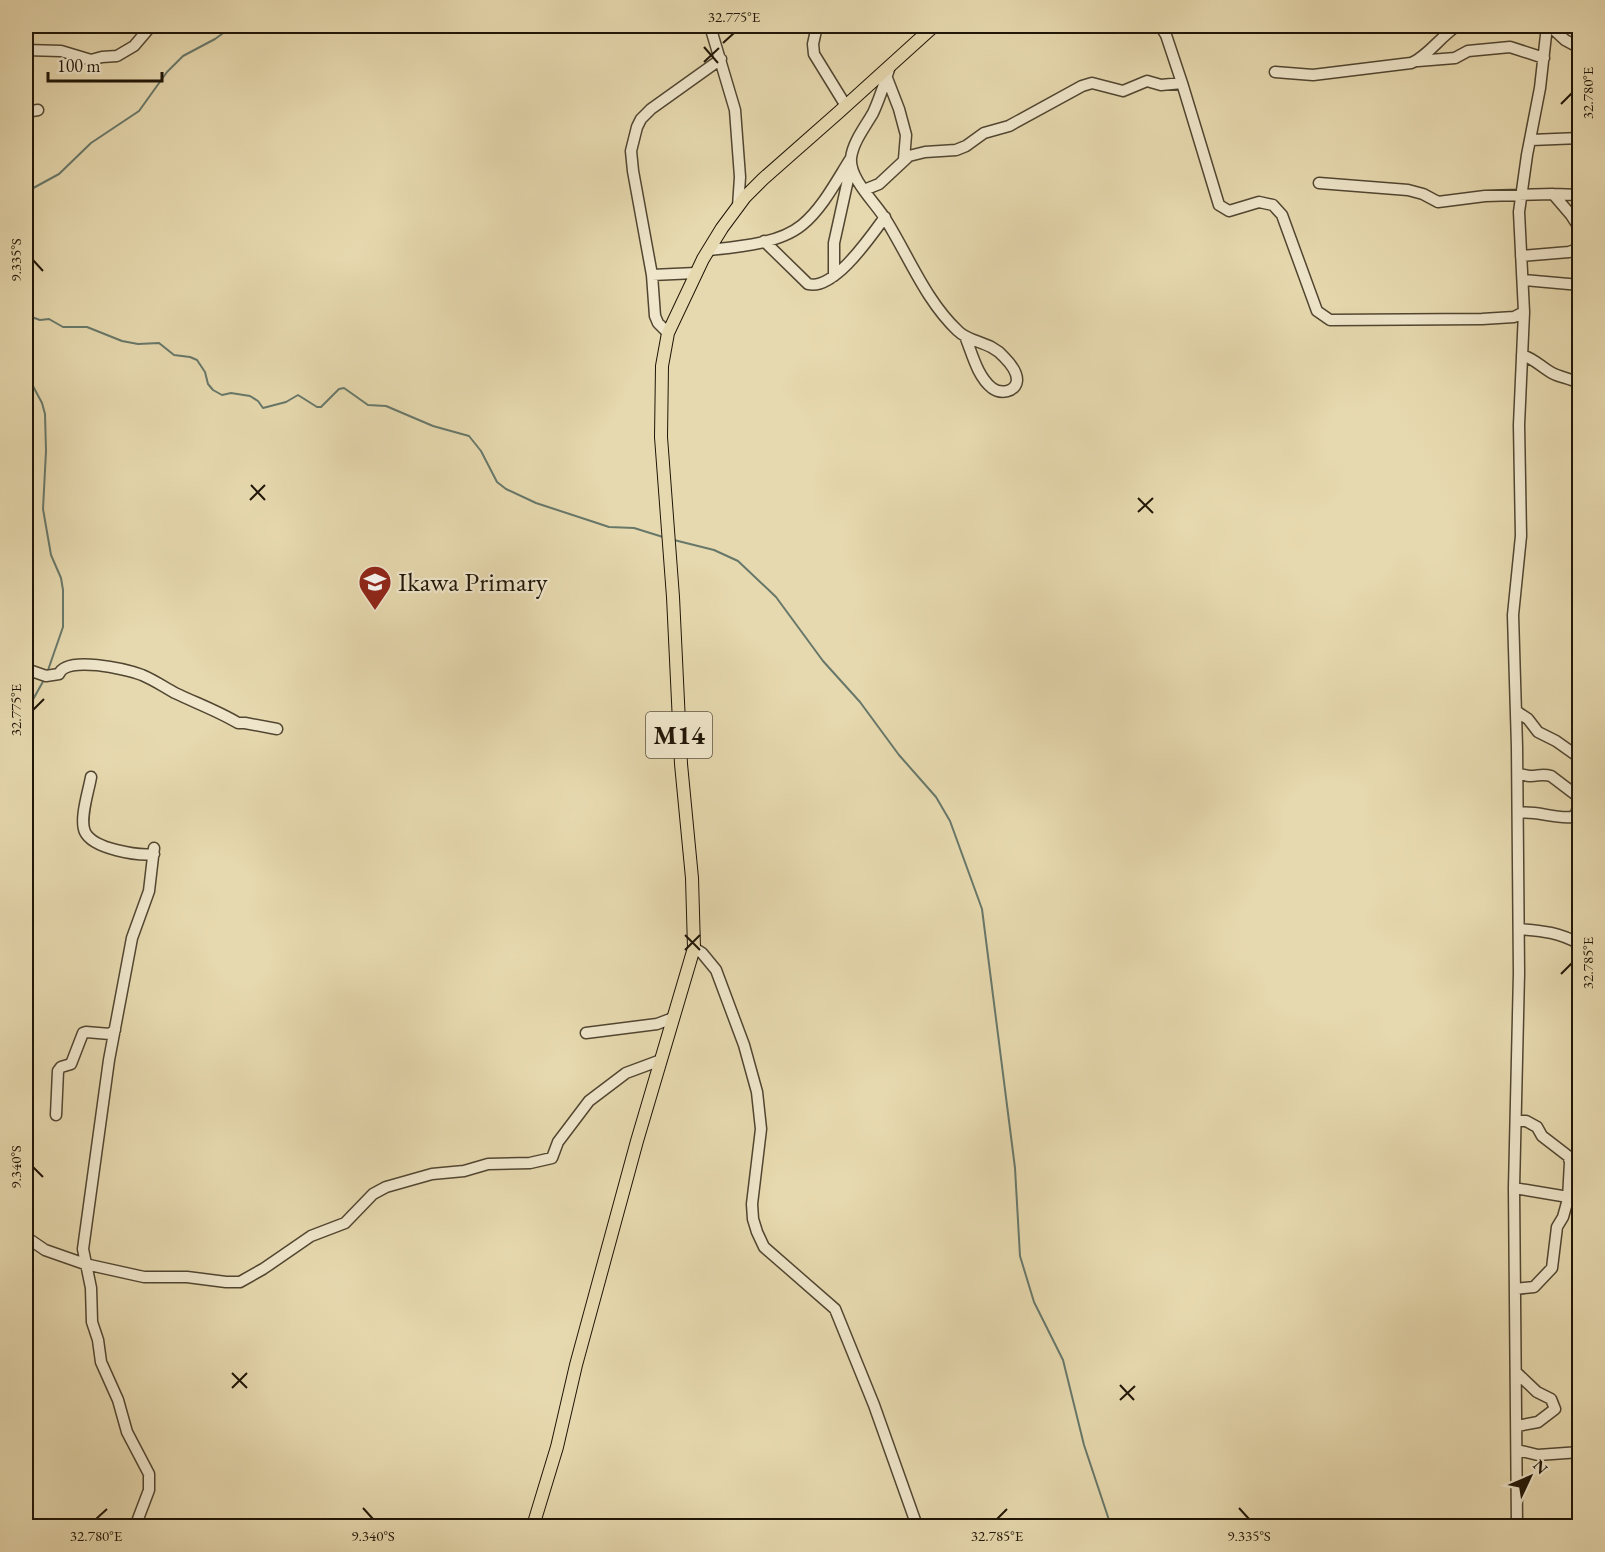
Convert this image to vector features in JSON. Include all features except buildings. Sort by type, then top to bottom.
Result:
[{"type":"main road","name":"M14","points":[[533,1527],[557,1447],[576,1365],[693,948],[692,878],[681,764],[670,554],[661,437],[662,366],[668,333],[696,273],[722,228],[763,178],[888,72],[934,26]]},
{"type":"street","points":[[26,50],[61,51],[91,60],[117,56],[134,46],[151,26]]},
{"type":"street","points":[[710,26],[735,110],[740,184],[737,209]]},
{"type":"street","points":[[818,26],[813,45],[814,54],[846,106]]},
{"type":"street","points":[[1160,26],[1166,35],[1182,83],[1219,205],[1229,211],[1245,205],[1266,202],[1282,215],[1316,307],[1322,316],[1330,320],[1482,319],[1514,317],[1524,312]]},
{"type":"street","points":[[1418,61],[1441,37],[1457,26]]},
{"type":"street","points":[[1548,26],[1565,40],[1580,48]]},
{"type":"street","points":[[1517,1527],[1514,1188],[1519,929],[1518,773],[1513,615],[1521,536],[1519,425],[1524,312],[1520,196],[1548,26]]},
{"type":"street","points":[[1275,72],[1305,75],[1333,74],[1418,61],[1455,58],[1468,51],[1510,47],[1544,58]]},
{"type":"street","points":[[668,333],[658,323],[655,316],[631,146],[641,119],[651,109],[721,59]]},
{"type":"street","points":[[888,72],[906,135],[904,159]]},
{"type":"street","points":[[834,276],[834,243],[851,162],[859,138],[883,89],[888,72]]},
{"type":"street","points":[[864,190],[879,184],[904,159],[925,152],[942,152],[966,146],[984,134],[1009,126],[1086,85],[1097,84],[1123,91],[1147,81],[1161,85],[1182,83]]},
{"type":"street","points":[[26,112],[38,111]]},
{"type":"street","points":[[1531,140],[1580,138]]},
{"type":"street","points":[[851,162],[864,190],[885,217],[917,275],[943,313],[965,336],[987,384],[1001,392],[1015,387],[1016,373],[1002,354],[986,344],[965,336]]},
{"type":"street","points":[[709,250],[764,241],[795,230],[806,222],[851,162]]},
{"type":"street","points":[[1319,183],[1408,190],[1423,194],[1438,202],[1485,196],[1580,195]]},
{"type":"street","points":[[1553,194],[1580,229]]},
{"type":"street","points":[[764,241],[808,284],[819,285],[834,276],[861,249],[885,217]]},
{"type":"street","points":[[1521,256],[1569,252],[1580,248]]},
{"type":"street","points":[[651,275],[696,273]]},
{"type":"street","points":[[1523,280],[1580,285]]},
{"type":"street","points":[[1522,355],[1537,361],[1552,373],[1580,384]]},
{"type":"street","points":[[27,671],[52,676],[59,674],[65,666],[78,663],[130,671],[156,681],[238,723],[277,729]]},
{"type":"street","points":[[1516,711],[1528,719],[1538,732],[1557,741],[1580,758]]},
{"type":"street","points":[[1518,773],[1533,778],[1551,776],[1580,799],[1576,814],[1572,817],[1546,817],[1529,812],[1518,813]]},
{"type":"street","points":[[91,777],[84,802],[86,834],[113,849],[143,855],[154,851],[148,891],[132,938],[115,1030],[83,1249],[91,1288],[91,1314],[101,1362],[118,1400],[127,1432],[149,1474],[149,1490],[138,1519],[140,1527]]},
{"type":"street","points":[[1519,929],[1556,933],[1580,944]]},
{"type":"street","points":[[693,948],[702,954],[716,970],[744,1045],[757,1092],[761,1129],[752,1204],[757,1232],[764,1247],[835,1309],[874,1405],[917,1527]]},
{"type":"street","points":[[586,1033],[657,1024],[673,1018]]},
{"type":"street","points":[[56,1115],[58,1071],[61,1067],[69,1066],[73,1061],[79,1038],[86,1032],[110,1034],[115,1030]]},
{"type":"street","points":[[26,1237],[45,1250],[85,1264],[144,1277],[187,1277],[240,1282],[311,1236],[345,1223],[373,1194],[386,1187],[432,1174],[464,1171],[488,1164],[530,1163],[552,1158],[558,1142],[589,1101],[626,1073],[661,1060]]},
{"type":"street","points":[[1515,1289],[1534,1287],[1552,1268],[1557,1227],[1563,1217],[1568,1197],[1570,1162],[1568,1156],[1542,1136],[1532,1123],[1517,1121]]},
{"type":"street","points":[[1514,1188],[1568,1197]]},
{"type":"street","points":[[1517,1373],[1537,1392],[1551,1399],[1555,1409],[1538,1422],[1517,1426]]},
{"type":"street","points":[[1517,1450],[1538,1455],[1580,1452]]},
{"type":"waterway","points":[[26,192],[59,174],[91,143],[139,111],[167,72],[183,56],[215,39],[233,26]]},
{"type":"waterway","points":[[26,315],[40,320],[49,319],[63,327],[87,327],[122,341],[138,344],[159,343],[174,355],[197,360],[213,390],[222,395],[231,393],[250,396],[263,408],[286,402],[298,395],[317,407],[321,407],[339,389],[344,388],[368,405],[386,406],[433,426],[469,436],[481,451],[497,482],[506,489],[536,503],[609,527],[634,528],[663,537]]},
{"type":"waterway","points":[[26,373],[42,403],[45,414],[43,509],[51,555],[61,578],[63,590],[63,627],[47,673]]},
{"type":"waterway","points":[[674,540],[714,550],[738,561],[776,597],[823,661],[860,702],[899,755],[936,797],[950,821],[982,909],[1015,1168],[1020,1256],[1034,1302],[1063,1360],[1084,1445],[1111,1526]]},
{"type":"waterway","points":[[26,712],[45,678]]},
{"type":"waterway","points":[[26,802],[30,833],[26,863]]},
{"type":"place","name":"Ikawa Primary","points":[[375,611]]}]
